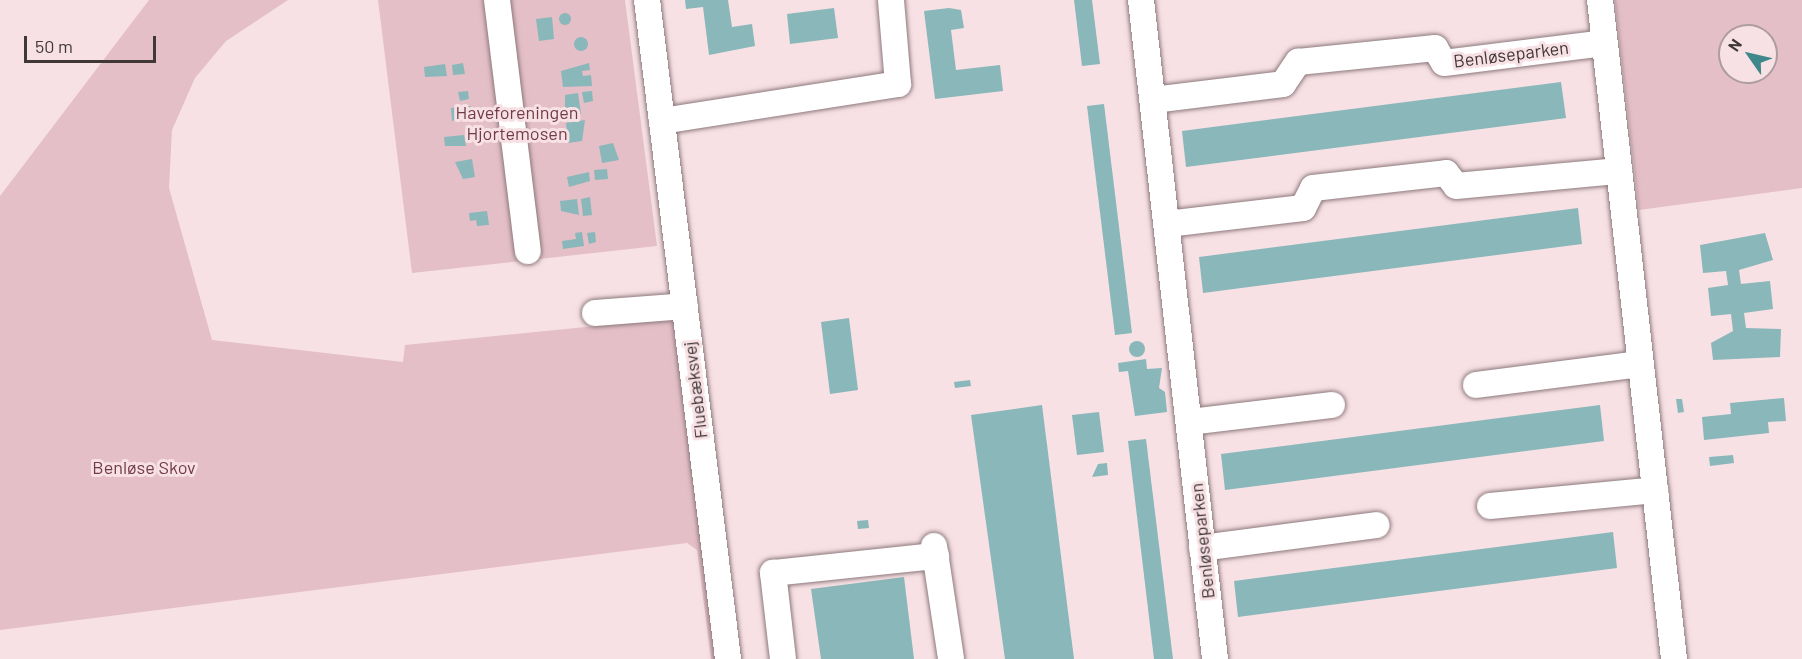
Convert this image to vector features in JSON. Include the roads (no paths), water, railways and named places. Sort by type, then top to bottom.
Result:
[{"type":"street","points":[[497,0],[528,251]]},
{"type":"street","name":"Fluebæksvej","points":[[647,0],[728,659]]},
{"type":"street","points":[[662,121],[898,84],[891,0]]},
{"type":"street","name":"Benløseparken","points":[[1142,0],[1215,659]]},
{"type":"street","points":[[1600,0],[1674,659]]},
{"type":"street","name":"Benløseparken","points":[[1153,99],[1283,84],[1298,62],[1435,48],[1444,63],[1605,43]]},
{"type":"street","points":[[1167,224],[1304,208],[1313,188],[1446,173],[1456,186],[1619,171]]},
{"type":"street","points":[[595,313],[685,306]]},
{"type":"street","points":[[1476,385],[1641,364]]},
{"type":"street","points":[[1189,423],[1332,405]]},
{"type":"street","points":[[1490,506],[1655,490]]},
{"type":"street","points":[[1202,548],[1377,525]]},
{"type":"street","points":[[783,659],[773,573],[935,551],[951,659]]},
{"type":"park label","name":"Haveforeningen Hjortemosen","points":[[517,123]]},
{"type":"park label","name":"Benløse Skov","points":[[144,467]]}]
